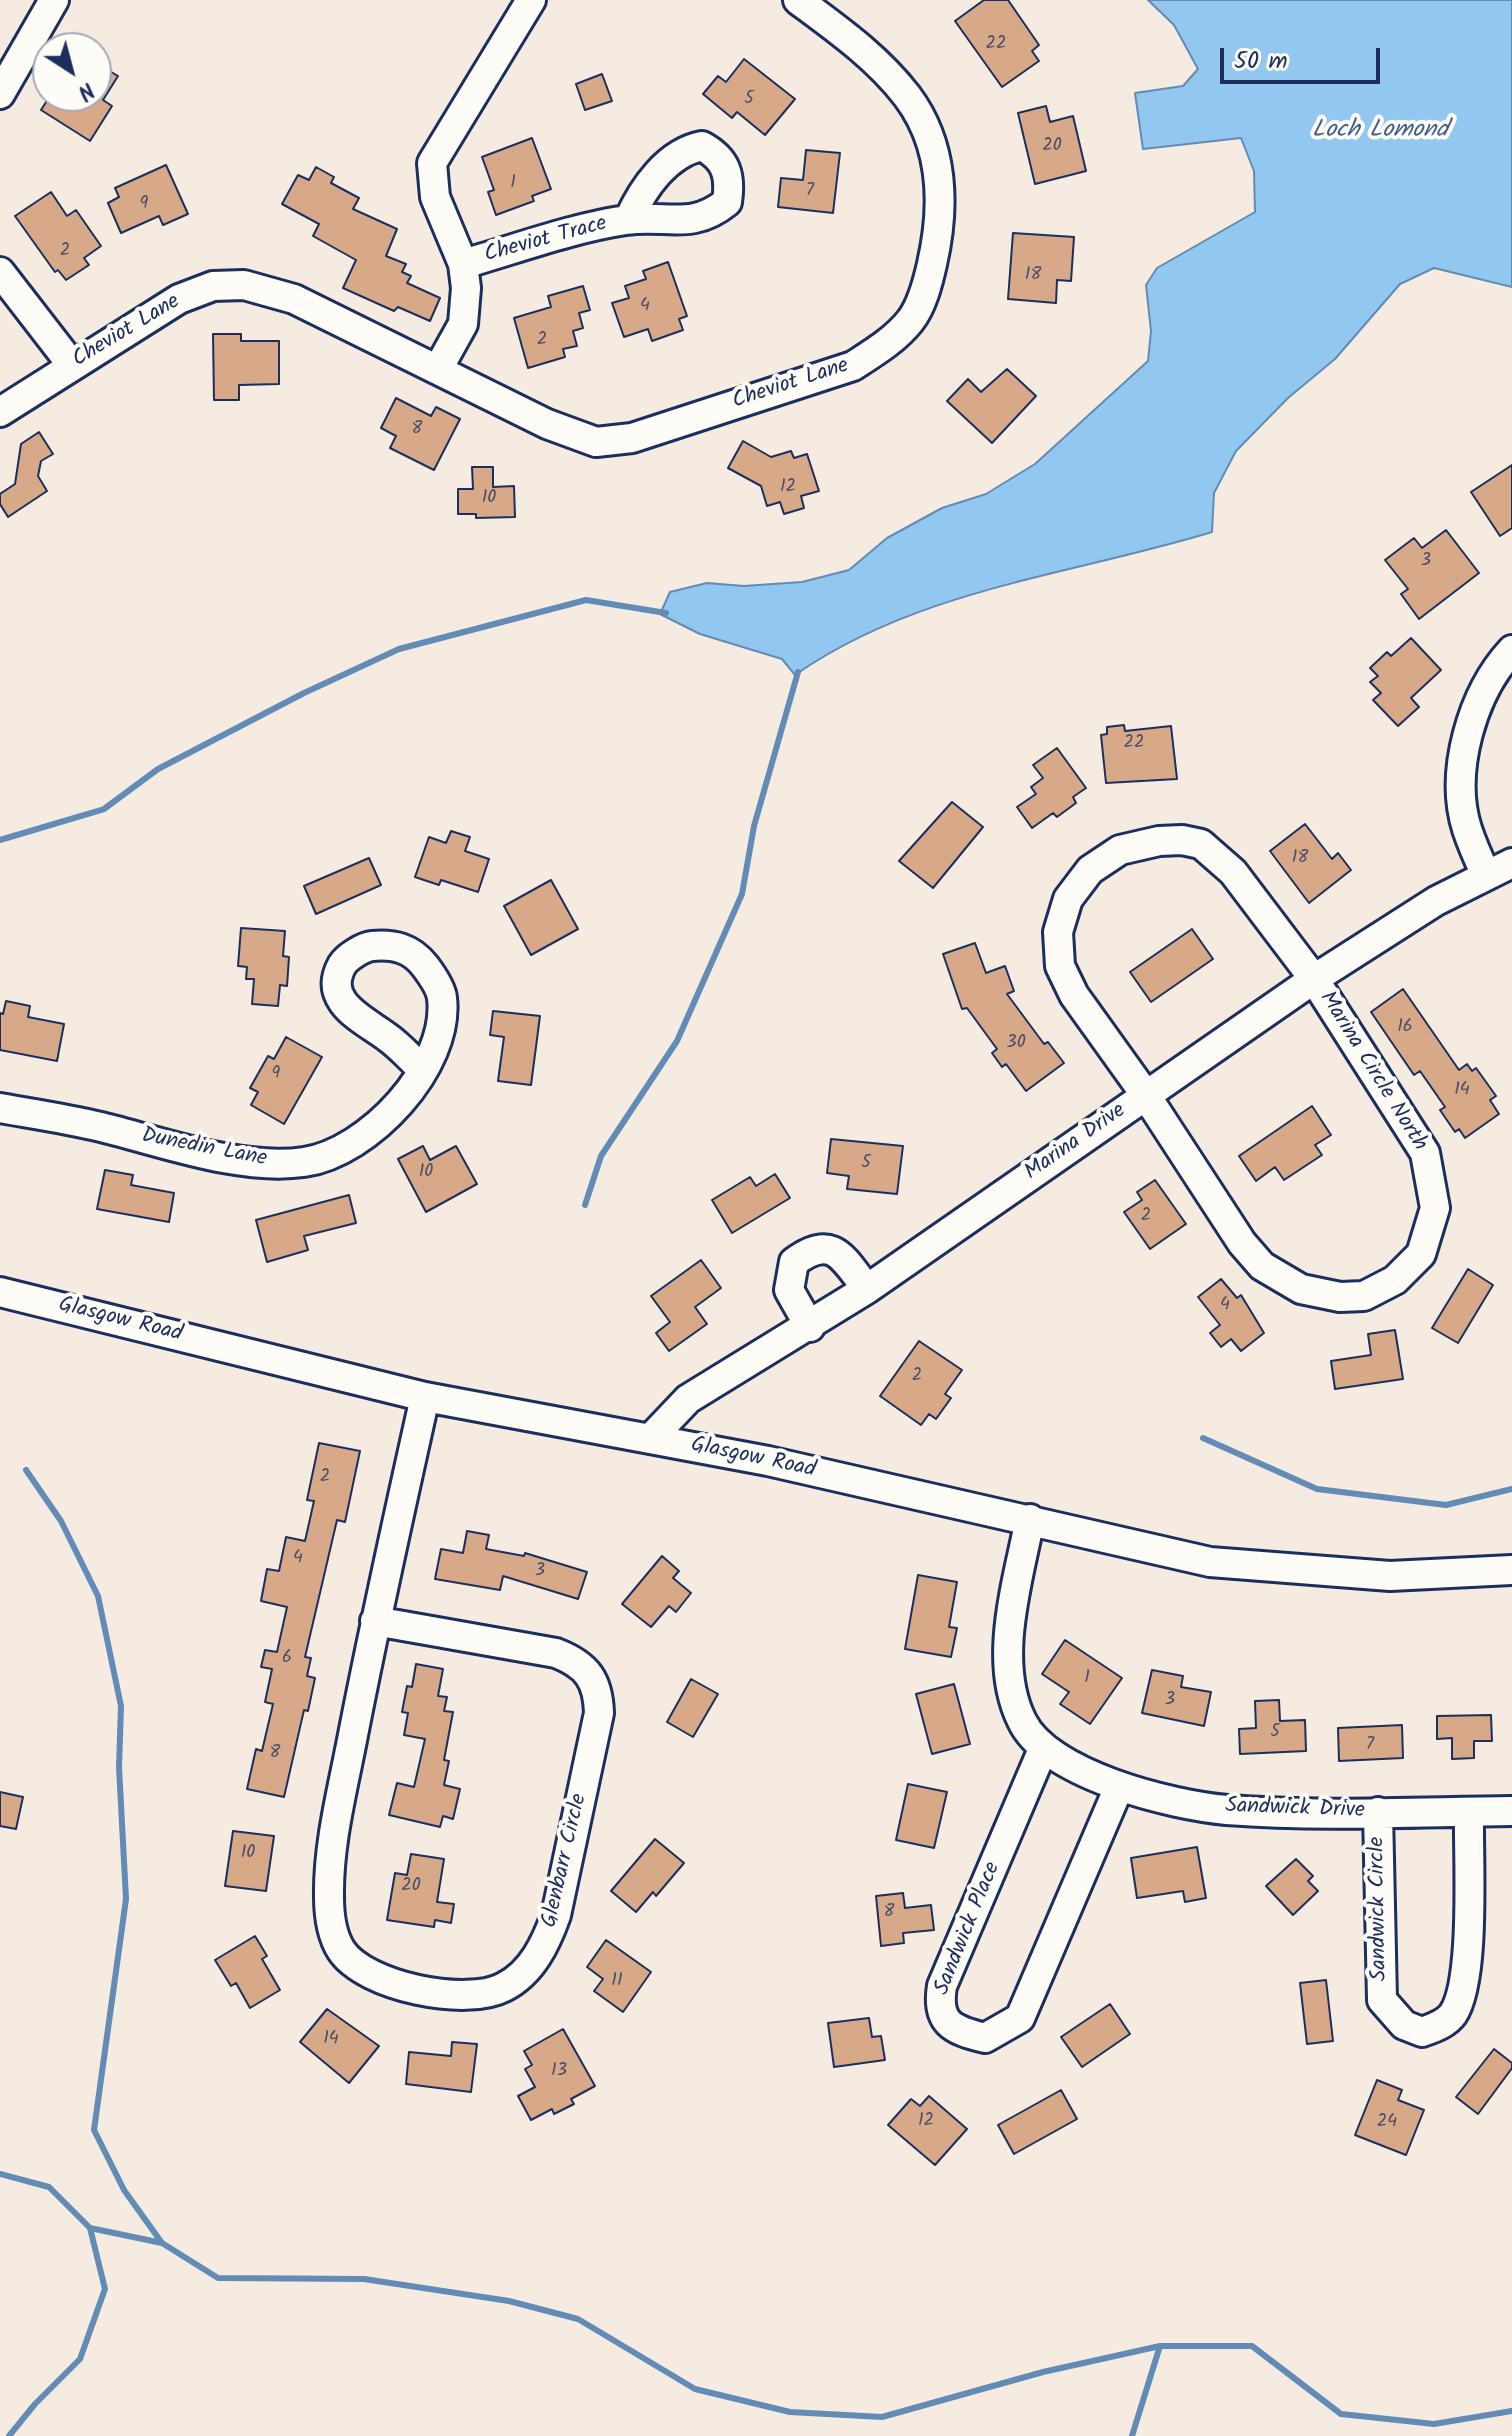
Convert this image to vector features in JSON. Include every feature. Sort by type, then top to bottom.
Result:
[{"type":"street","points":[[0,94],[54,0]]},
{"type":"street","points":[[438,369],[463,324],[466,288],[463,264],[435,197],[432,163],[531,0]]},
{"type":"street","name":"Cheviot Lane","points":[[0,412],[179,299],[213,286],[244,285],[294,299],[547,424],[596,442],[632,438],[853,366],[884,346],[911,320],[927,283],[938,238],[941,189],[932,140],[908,98],[875,60],[798,0]]},
{"type":"street","name":"Cheviot Trace","points":[[463,264],[629,219]]},
{"type":"street","points":[[0,272],[72,365]]},
{"type":"street","points":[[1486,875],[1466,828],[1462,802],[1463,769],[1480,698],[1498,665],[1512,650]]},
{"type":"street","points":[[1145,1094],[1074,995],[1060,966],[1058,932],[1068,899],[1090,870],[1120,850],[1140,844],[1182,840],[1201,844],[1233,872],[1314,979]]},
{"type":"street","name":"Marina Drive","points":[[651,1438],[688,1399],[810,1327],[867,1289],[1314,979],[1386,931],[1512,863]]},
{"type":"street","name":"Dunedin Lane","points":[[0,1108],[213,1154],[274,1163],[305,1162],[337,1153],[371,1132],[402,1100],[423,1070],[430,1059],[442,997],[414,953],[390,945],[367,947],[343,962],[336,983],[341,1003],[423,1070]]},
{"type":"street","name":"Marina Circle North","points":[[1145,1094],[1242,1243],[1262,1266],[1301,1289],[1340,1297],[1364,1296],[1395,1280],[1421,1254],[1435,1208],[1425,1153],[1314,979]]},
{"type":"street","points":[[810,1327],[789,1290],[794,1262],[806,1253],[821,1247],[832,1250],[842,1257],[867,1289]]},
{"type":"street","name":"Glasgow Road","points":[[0,1292],[425,1397],[651,1438],[1030,1519],[1210,1562],[1390,1576],[1512,1570]]},
{"type":"street","name":"Glenbarr Circle","points":[[375,1621],[556,1653],[577,1661],[591,1674],[598,1692],[599,1713],[556,1915],[546,1944],[521,1975],[486,1995],[451,1995],[384,1980],[342,1951],[330,1922],[331,1853],[375,1621],[425,1397]]},
{"type":"street","name":"Sandwick Drive","points":[[1030,1519],[1014,1597],[1010,1643],[1011,1687],[1023,1724],[1043,1749],[1119,1787],[1225,1810],[1512,1811]]},
{"type":"street","name":"Sandwick Place","points":[[1043,1749],[942,1986],[939,2005],[945,2021],[963,2033],[985,2038],[1020,2018],[1119,1787]]},
{"type":"street","name":"Sandwick Circle","points":[[1378,1812],[1382,2000],[1398,2020],[1422,2032],[1441,2025],[1453,2014],[1466,1971],[1469,1812]]},
{"type":"water","name":"Loch Lomond","points":[[1148,0],[1512,0],[1512,287],[1434,268],[1400,284],[1335,359],[1288,398],[1236,451],[1214,493],[1212,532],[944,603],[892,622],[842,646],[795,675],[782,659],[700,634],[660,614],[670,592],[707,583],[744,586],[802,582],[849,570],[887,538],[942,508],[986,494],[1035,464],[1148,361],[1151,331],[1146,285],[1157,268],[1255,212],[1254,171],[1241,138],[1143,149],[1135,93],[1183,86],[1198,69],[1174,25]]},
{"type":"building","points":[[984,0],[1008,0],[1039,45],[1032,51],[1039,61],[1002,87],[955,21]]},
{"type":"building","points":[[744,59],[795,99],[765,135],[737,112],[732,118],[703,94],[718,76],[726,82]]},
{"type":"building","points":[[602,74],[612,101],[585,110],[576,84]]},
{"type":"building","points":[[1046,106],[1050,122],[1073,116],[1086,171],[1035,184],[1018,113]]},
{"type":"building","points":[[44,112],[108,112],[90,141]]},
{"type":"building","points":[[532,138],[551,189],[532,196],[534,201],[496,215],[488,192],[494,190],[482,157]]},
{"type":"building","points":[[806,150],[840,153],[833,213],[778,207],[781,178],[803,180]]},
{"type":"building","points":[[166,165],[188,214],[163,225],[159,216],[121,233],[108,203],[119,197],[115,188]]},
{"type":"building","points":[[316,167],[334,177],[331,183],[359,198],[353,209],[397,229],[386,256],[406,264],[402,272],[411,276],[407,283],[440,298],[430,321],[398,307],[394,311],[343,288],[356,260],[313,236],[319,224],[282,204],[298,175],[309,180]]},
{"type":"building","points":[[51,192],[67,216],[76,210],[101,246],[84,258],[89,265],[66,280],[58,270],[55,272],[15,216]]},
{"type":"building","points":[[1013,233],[1074,237],[1071,281],[1057,280],[1056,303],[1008,299]]},
{"type":"building","points":[[668,262],[687,316],[679,319],[683,330],[652,341],[648,329],[624,337],[612,303],[629,298],[625,286],[646,279],[643,271]]},
{"type":"building","points":[[583,286],[590,310],[579,313],[583,328],[573,331],[577,346],[563,349],[565,357],[528,368],[514,318],[551,307],[548,296]]},
{"type":"building","points":[[213,334],[241,334],[241,341],[279,341],[279,384],[239,385],[239,400],[214,400]]},
{"type":"building","points":[[1007,369],[1036,396],[992,443],[947,401],[968,379],[981,392]]},
{"type":"building","points":[[396,398],[431,416],[436,407],[460,419],[434,470],[390,448],[396,436],[381,428]]},
{"type":"building","points":[[39,432],[53,454],[41,461],[38,476],[47,491],[8,517],[0,504],[0,494],[15,484],[21,444]]},
{"type":"building","points":[[743,441],[771,457],[791,451],[794,458],[807,454],[819,491],[801,496],[804,508],[784,514],[780,502],[767,506],[761,486],[728,468]]},
{"type":"building","points":[[1512,465],[1512,528],[1500,536],[1471,492]]},
{"type":"building","points":[[472,467],[493,467],[493,487],[514,486],[515,517],[476,518],[476,514],[458,514],[458,489],[473,489]]},
{"type":"building","points":[[1446,530],[1479,573],[1419,619],[1401,594],[1408,589],[1385,560],[1414,538],[1422,548]]},
{"type":"building","points":[[1411,638],[1441,670],[1411,698],[1419,707],[1398,726],[1373,700],[1381,693],[1370,682],[1378,676],[1370,668],[1387,652],[1391,656]]},
{"type":"building","points":[[1124,725],[1125,731],[1171,726],[1177,779],[1106,783],[1101,735],[1107,734],[1107,727]]},
{"type":"building","points":[[1057,748],[1086,788],[1073,797],[1076,803],[1057,817],[1053,813],[1032,828],[1017,807],[1036,794],[1031,787],[1043,778],[1033,765]]},
{"type":"building","points":[[952,802],[983,827],[933,888],[899,861]]},
{"type":"building","points":[[1305,824],[1332,859],[1338,853],[1351,870],[1309,903],[1270,851]]},
{"type":"building","points":[[451,831],[470,837],[465,851],[489,859],[478,892],[441,880],[439,885],[415,877],[429,837],[446,843]]},
{"type":"building","points":[[369,858],[381,885],[316,914],[304,886]]},
{"type":"building","points":[[551,880],[578,929],[531,955],[504,906]]},
{"type":"building","points":[[241,928],[285,931],[283,956],[289,957],[287,986],[280,985],[278,1006],[252,1004],[254,979],[246,979],[247,967],[238,966]]},
{"type":"building","points":[[1192,929],[1213,959],[1151,1002],[1130,972]]},
{"type":"building","points":[[975,943],[986,973],[1005,966],[1014,991],[1007,994],[1044,1044],[1048,1042],[1064,1063],[1026,1091],[1006,1064],[1002,1067],[992,1053],[997,1049],[967,1008],[962,1009],[943,954]]},
{"type":"building","points":[[1403,989],[1459,1070],[1467,1064],[1472,1071],[1476,1068],[1496,1096],[1490,1100],[1499,1114],[1465,1138],[1459,1129],[1455,1132],[1440,1110],[1445,1107],[1420,1071],[1414,1075],[1371,1012]]},
{"type":"building","points":[[6,1001],[30,1006],[28,1017],[64,1024],[57,1061],[0,1050],[0,1013],[3,1014]]},
{"type":"building","points":[[493,1011],[540,1016],[531,1085],[498,1081],[504,1037],[490,1035]]},
{"type":"building","points":[[286,1037],[322,1057],[284,1124],[251,1105],[258,1092],[250,1088],[268,1056],[274,1059]]},
{"type":"building","points":[[1312,1106],[1331,1135],[1315,1145],[1322,1155],[1284,1180],[1275,1167],[1256,1181],[1239,1156]]},
{"type":"building","points":[[831,1139],[903,1146],[897,1194],[847,1189],[849,1176],[827,1173]]},
{"type":"building","points":[[423,1146],[430,1160],[456,1146],[477,1184],[426,1212],[398,1159]]},
{"type":"building","points":[[105,1170],[133,1175],[131,1185],[174,1193],[169,1222],[97,1209]]},
{"type":"building","points":[[775,1174],[790,1198],[732,1233],[712,1200],[750,1177],[756,1186]]},
{"type":"building","points":[[1155,1180],[1186,1224],[1150,1249],[1124,1212],[1142,1200],[1137,1192]]},
{"type":"building","points":[[349,1195],[356,1223],[304,1236],[308,1250],[267,1262],[256,1220]]},
{"type":"building","points":[[701,1260],[721,1288],[695,1307],[707,1324],[669,1351],[656,1333],[670,1322],[651,1296]]},
{"type":"building","points":[[1468,1269],[1493,1285],[1458,1343],[1432,1328]]},
{"type":"building","points":[[1221,1279],[1237,1298],[1241,1295],[1264,1333],[1241,1351],[1231,1339],[1221,1347],[1210,1333],[1220,1325],[1198,1297]]},
{"type":"building","points":[[1395,1330],[1403,1379],[1335,1389],[1331,1361],[1371,1355],[1368,1334]]},
{"type":"building","points":[[919,1341],[962,1370],[945,1394],[951,1398],[936,1419],[929,1414],[921,1425],[880,1396]]},
{"type":"building","points":[[319,1443],[360,1451],[345,1522],[337,1520],[305,1657],[311,1658],[307,1676],[315,1678],[308,1711],[304,1710],[284,1797],[247,1789],[256,1749],[262,1751],[273,1704],[265,1702],[272,1669],[261,1667],[265,1650],[277,1652],[287,1607],[261,1601],[267,1569],[279,1571],[286,1537],[305,1541],[314,1501],[307,1500]]},
{"type":"building","points":[[467,1531],[489,1535],[486,1549],[524,1556],[525,1553],[587,1572],[578,1599],[503,1576],[500,1590],[435,1579],[441,1549],[463,1553]]},
{"type":"building","points":[[662,1556],[679,1571],[673,1578],[691,1593],[676,1612],[669,1606],[651,1627],[622,1604]]},
{"type":"building","points":[[918,1575],[957,1582],[949,1627],[957,1628],[951,1657],[905,1649]]},
{"type":"building","points":[[1065,1640],[1122,1678],[1090,1724],[1060,1704],[1069,1692],[1042,1674]]},
{"type":"building","points":[[416,1664],[443,1669],[438,1696],[447,1697],[444,1711],[453,1712],[444,1760],[449,1761],[444,1785],[460,1789],[453,1819],[443,1816],[440,1827],[389,1815],[397,1783],[414,1787],[425,1739],[404,1735],[408,1713],[402,1712],[407,1686],[412,1687]]},
{"type":"building","points":[[1152,1670],[1183,1676],[1181,1687],[1211,1692],[1204,1726],[1142,1713]]},
{"type":"building","points":[[691,1679],[718,1694],[693,1737],[667,1722]]},
{"type":"building","points":[[954,1684],[970,1744],[932,1754],[916,1694]]},
{"type":"building","points":[[1279,1700],[1280,1721],[1305,1720],[1306,1751],[1240,1754],[1239,1729],[1256,1728],[1255,1701]]},
{"type":"building","points":[[1491,1715],[1492,1741],[1474,1741],[1474,1758],[1452,1759],[1452,1738],[1437,1739],[1437,1716]]},
{"type":"building","points":[[1402,1725],[1403,1758],[1339,1761],[1338,1728]]},
{"type":"building","points":[[908,1784],[947,1792],[934,1848],[896,1840]]},
{"type":"building","points":[[0,1792],[23,1797],[16,1829],[0,1826]]},
{"type":"building","points":[[233,1831],[274,1836],[266,1891],[225,1886]]},
{"type":"building","points":[[655,1839],[684,1863],[656,1896],[653,1892],[636,1912],[611,1891]]},
{"type":"building","points":[[1197,1847],[1206,1898],[1185,1902],[1183,1891],[1137,1898],[1131,1858]]},
{"type":"building","points":[[411,1854],[444,1859],[437,1902],[454,1904],[451,1923],[435,1920],[434,1927],[387,1920],[395,1873],[407,1875]]},
{"type":"building","points":[[1296,1859],[1313,1876],[1308,1881],[1318,1891],[1293,1915],[1266,1886]]},
{"type":"building","points":[[903,1893],[905,1908],[931,1905],[934,1930],[903,1933],[904,1943],[881,1946],[876,1896]]},
{"type":"building","points":[[255,1936],[267,1956],[262,1959],[280,1990],[250,2008],[236,1983],[231,1986],[215,1960]]},
{"type":"building","points":[[606,1940],[651,1972],[623,2012],[594,1991],[603,1979],[587,1967]]},
{"type":"building","points":[[1326,1980],[1333,2041],[1307,2044],[1300,1983]]},
{"type":"building","points":[[1110,2004],[1130,2034],[1082,2067],[1061,2037]]},
{"type":"building","points":[[327,2009],[379,2046],[349,2083],[300,2042]]},
{"type":"building","points":[[869,2018],[872,2037],[881,2036],[885,2060],[834,2067],[828,2023]]},
{"type":"building","points":[[563,2029],[595,2086],[571,2099],[574,2104],[554,2114],[552,2109],[531,2120],[518,2096],[535,2087],[525,2069],[532,2065],[524,2051]]},
{"type":"building","points":[[452,2042],[477,2044],[471,2092],[406,2084],[409,2052],[451,2056]]},
{"type":"building","points":[[1494,2049],[1512,2063],[1512,2068],[1478,2114],[1456,2097]]},
{"type":"building","points":[[1377,2080],[1402,2090],[1398,2100],[1424,2110],[1406,2155],[1355,2135]]},
{"type":"building","points":[[1061,2090],[1077,2119],[1014,2154],[998,2125]]},
{"type":"building","points":[[929,2096],[967,2129],[935,2165],[888,2125],[911,2099],[920,2106]]},
{"type":"waterway","points":[[0,840],[104,809],[158,769],[304,693],[399,649],[586,600],[666,613]]},
{"type":"waterway","points":[[585,1205],[601,1156],[677,1041],[742,894],[754,826],[798,672]]},
{"type":"waterway","points":[[1203,1438],[1317,1489],[1446,1505],[1512,1489]]},
{"type":"waterway","points":[[26,1470],[61,1521],[98,1596],[121,1706],[119,1767],[126,1899],[94,2130],[124,2190],[162,2243]]},
{"type":"waterway","points":[[0,2174],[49,2187],[90,2228],[162,2243],[218,2278],[364,2279],[509,2301],[578,2319],[695,2389],[790,2412],[882,2417],[1043,2372],[1160,2346],[1252,2346],[1341,2414],[1434,2424],[1512,2411]]},
{"type":"waterway","points":[[9,2436],[35,2404],[80,2359],[105,2289],[90,2228]]},
{"type":"waterway","points":[[1132,2436],[1160,2346]]}]
